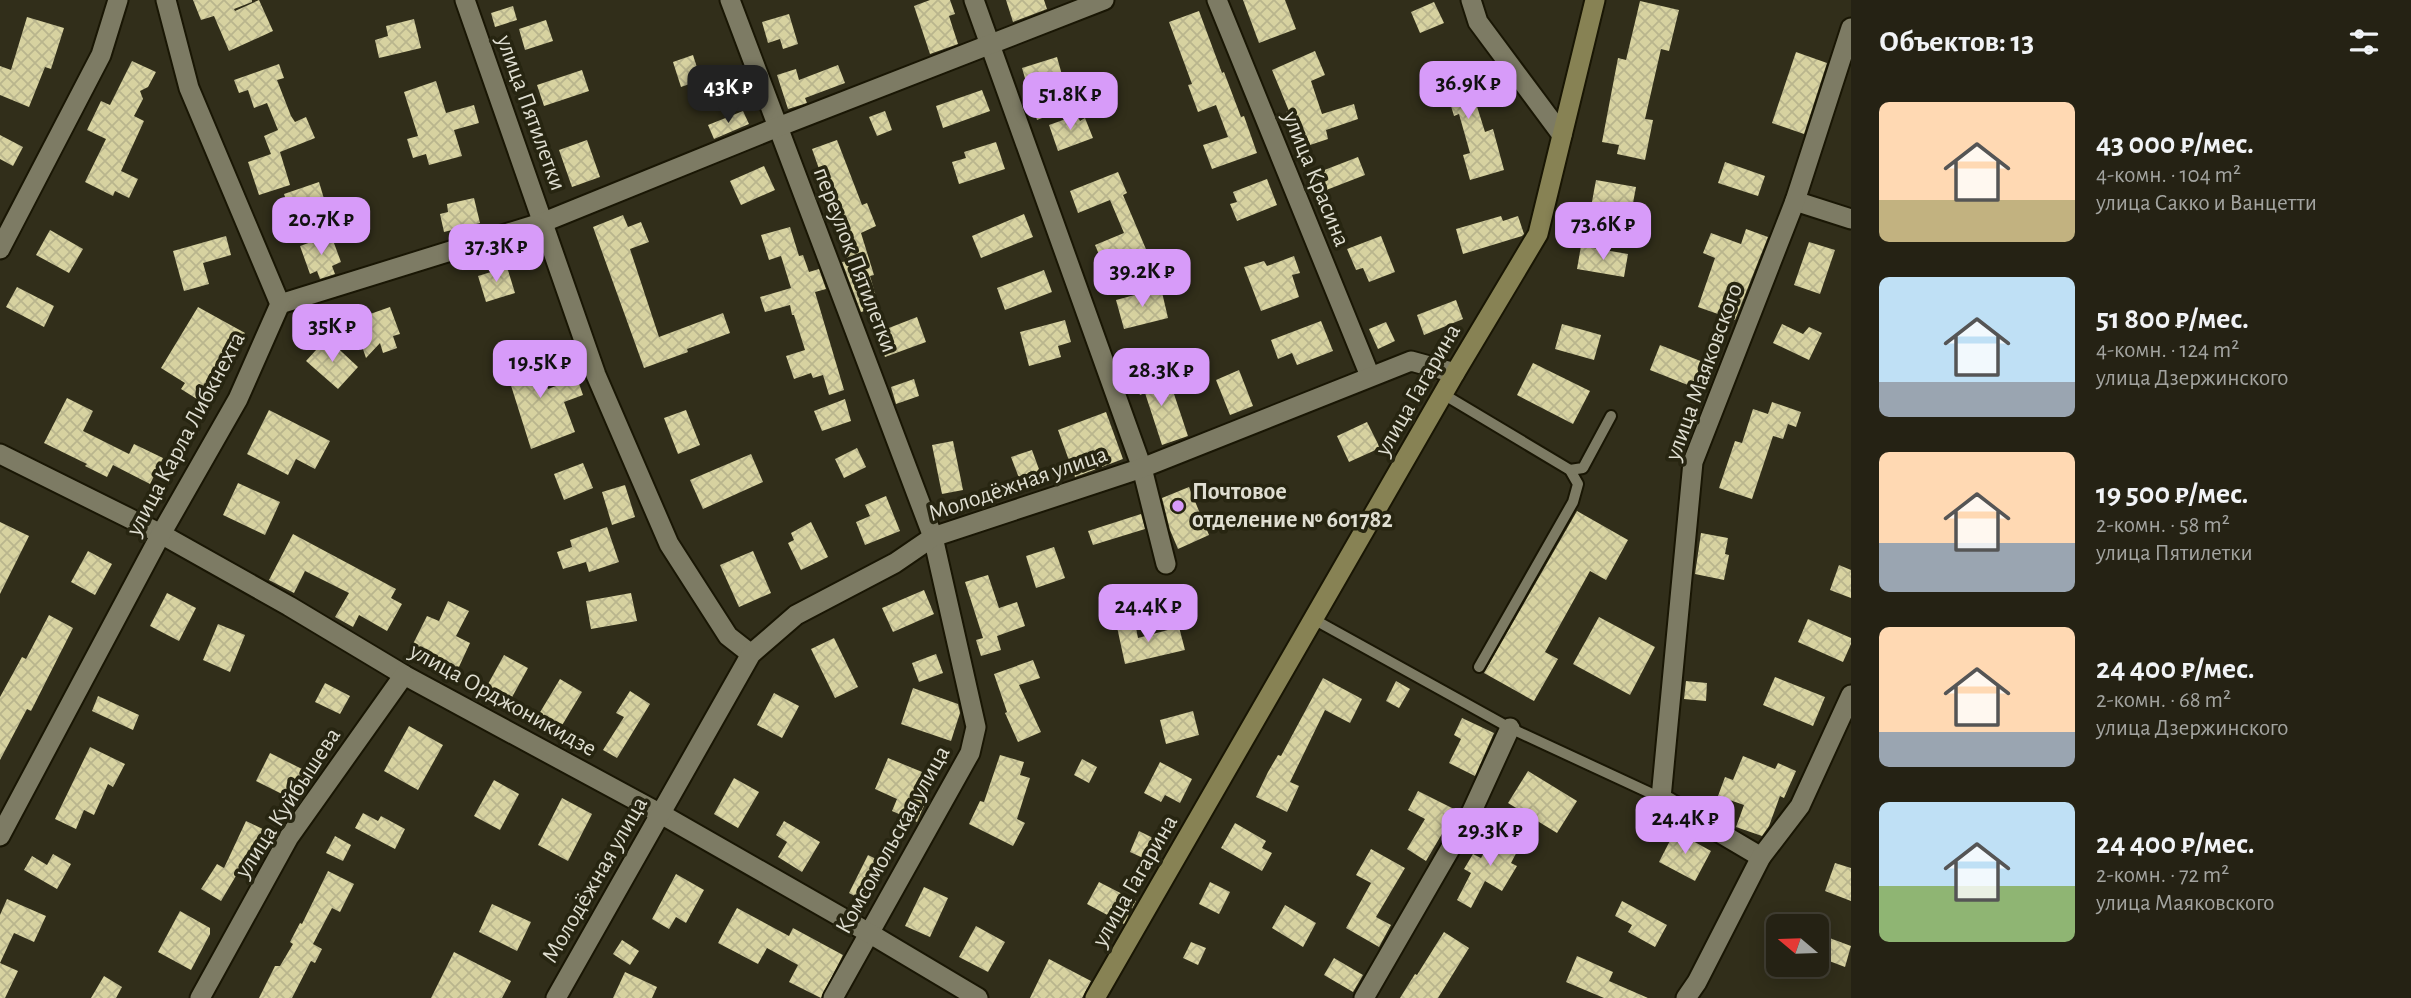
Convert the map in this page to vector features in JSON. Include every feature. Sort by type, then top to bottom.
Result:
[{"type":"main road","name":"улица Гагарина","points":[[1095,998],[1538,234],[1595,0]]},
{"type":"street","points":[[0,249],[101,55],[118,0]]},
{"type":"street","points":[[166,0],[189,88],[280,303],[544,222],[1104,0]]},
{"type":"street","name":"улица Пятилетки","points":[[465,0],[596,376],[668,544],[728,636],[751,654]]},
{"type":"street","name":"переулок Пятилетки","points":[[730,0],[933,537]]},
{"type":"street","points":[[974,0],[1142,468],[1166,564]]},
{"type":"street","name":"улица Красина","points":[[1217,0],[1370,376]]},
{"type":"street","points":[[1471,0],[1478,22],[1562,135]]},
{"type":"street","name":"улица Маяковского","points":[[1661,798],[1693,462],[1795,201],[1851,28]]},
{"type":"street","points":[[1795,201],[1851,219]]},
{"type":"street","name":"улица Карла Либкнехта","points":[[0,836],[160,534],[238,399],[280,303]]},
{"type":"street","name":"Молодёжная улица","points":[[556,998],[751,654],[796,615],[895,563],[933,537],[1142,468],[1370,376],[1411,361],[1455,373]]},
{"type":"street","name":"улица Орджоникидзе","points":[[0,454],[160,534],[289,606],[404,675],[661,814],[978,998]]},
{"type":"street","name":"Комсомольская улица","points":[[833,998],[970,753],[976,727],[933,537]]},
{"type":"street","name":"улица Куйбышева","points":[[200,998],[289,837],[404,675]]},
{"type":"street","points":[[1694,993],[1761,857],[1800,806],[1851,695]]},
{"type":"street","points":[[1364,998],[1472,811],[1510,728]]},
{"type":"street","points":[[1661,798],[1761,857]]},
{"type":"lane","points":[[1443,394],[1570,470],[1578,484],[1573,502],[1479,667]]},
{"type":"lane","points":[[1570,470],[1583,468],[1611,415]]},
{"type":"lane","points":[[1315,620],[1510,728],[1661,798]]},
{"type":"building","points":[[193,0],[252,0],[234,9],[235,11],[259,0],[273,31],[229,51],[214,16],[201,20]]},
{"type":"building","points":[[930,0],[950,0],[955,14],[949,16],[958,44],[930,54],[914,6]]},
{"type":"building","points":[[1006,0],[1044,0],[1047,9],[1013,22]]},
{"type":"building","points":[[1243,0],[1285,0],[1296,29],[1259,43]]},
{"type":"building","points":[[1640,1],[1679,10],[1669,51],[1661,49],[1645,119],[1653,120],[1645,160],[1617,154],[1619,145],[1602,142],[1618,58],[1626,60]]},
{"type":"building","points":[[1434,2],[1444,23],[1420,33],[1411,12]]},
{"type":"building","points":[[513,6],[517,20],[495,27],[491,13]]},
{"type":"building","points":[[1199,11],[1222,73],[1224,72],[1241,117],[1244,116],[1257,153],[1212,169],[1203,145],[1228,137],[1216,105],[1198,112],[1188,85],[1192,84],[1169,22]]},
{"type":"building","points":[[789,14],[798,44],[783,49],[780,39],[768,43],[762,22]]},
{"type":"building","points":[[27,17],[64,28],[51,69],[45,67],[29,107],[0,95],[0,66],[11,70]]},
{"type":"building","points":[[414,19],[421,48],[379,58],[375,40],[388,36],[386,26]]},
{"type":"building","points":[[546,20],[553,41],[525,50],[519,29]]},
{"type":"building","points":[[1315,51],[1325,75],[1311,81],[1322,114],[1354,104],[1358,119],[1326,130],[1328,139],[1310,145],[1306,135],[1295,139],[1286,112],[1289,111],[1272,70]]},
{"type":"building","points":[[1796,52],[1827,63],[1804,134],[1772,123]]},
{"type":"building","points":[[693,55],[701,80],[681,87],[673,62]]},
{"type":"building","points":[[1057,57],[1062,75],[1047,80],[1058,112],[1037,120],[1022,68]]},
{"type":"building","points":[[132,61],[156,72],[148,87],[140,91],[143,99],[134,116],[144,121],[121,171],[138,179],[129,198],[115,191],[113,196],[85,182],[106,139],[87,130],[101,101],[110,105]]},
{"type":"building","points":[[1463,62],[1485,132],[1493,129],[1504,170],[1470,180],[1463,155],[1470,153],[1459,114],[1454,116],[1448,96],[1433,101],[1427,84],[1438,81],[1435,71]]},
{"type":"building","points":[[279,64],[284,78],[277,80],[291,116],[295,122],[306,117],[315,138],[280,152],[290,185],[259,195],[248,162],[271,154],[264,136],[278,130],[267,103],[254,108],[248,90],[239,93],[234,80]]},
{"type":"building","points":[[838,65],[845,83],[805,98],[807,103],[788,109],[777,75],[796,69],[799,80]]},
{"type":"building","points":[[582,70],[589,91],[544,106],[537,85]]},
{"type":"building","points":[[436,81],[446,113],[474,105],[479,123],[454,130],[462,156],[429,165],[426,154],[413,158],[407,139],[418,136],[404,92]]},
{"type":"building","points":[[982,90],[990,111],[943,128],[936,106]]},
{"type":"building","points":[[743,111],[749,124],[714,139],[708,125]]},
{"type":"building","points":[[885,111],[892,130],[877,136],[869,117]]},
{"type":"building","points":[[1077,115],[1080,121],[1085,118],[1093,138],[1058,151],[1049,125]]},
{"type":"building","points":[[0,135],[23,147],[13,166],[0,159]]},
{"type":"building","points":[[587,140],[600,177],[572,187],[559,150]]},
{"type":"building","points":[[837,140],[862,205],[867,203],[876,226],[861,233],[874,275],[870,276],[879,307],[861,312],[842,262],[848,261],[819,185],[824,183],[812,149]]},
{"type":"building","points":[[996,142],[1005,169],[959,184],[952,162],[966,158],[964,152]]},
{"type":"building","points":[[1358,157],[1365,175],[1316,194],[1309,176]]},
{"type":"building","points":[[1725,162],[1765,176],[1758,196],[1718,183]]},
{"type":"building","points":[[764,166],[775,190],[741,205],[730,181]]},
{"type":"building","points":[[1118,172],[1127,193],[1123,195],[1148,254],[1106,271],[1095,245],[1124,233],[1110,200],[1078,213],[1070,191]]},
{"type":"building","points":[[1267,179],[1277,205],[1237,221],[1230,204],[1237,202],[1233,192]]},
{"type":"building","points":[[1596,180],[1636,187],[1631,214],[1591,207]]},
{"type":"building","points":[[319,182],[325,202],[291,214],[284,194]]},
{"type":"building","points":[[474,198],[480,223],[444,232],[440,214],[448,212],[447,204]]},
{"type":"building","points":[[1024,214],[1033,237],[981,258],[972,236]]},
{"type":"building","points":[[623,215],[628,227],[641,222],[649,242],[630,249],[659,337],[723,313],[730,333],[644,368],[593,227]]},
{"type":"building","points":[[1501,216],[1503,221],[1518,216],[1524,234],[1463,254],[1456,229]]},
{"type":"building","points":[[790,227],[799,256],[803,255],[809,272],[819,269],[826,289],[815,292],[844,390],[829,395],[823,375],[813,378],[811,373],[794,379],[786,356],[805,350],[790,305],[765,312],[760,297],[791,288],[781,256],[769,260],[761,235]]},
{"type":"building","points":[[1746,229],[1768,237],[1735,320],[1698,307],[1715,258],[1703,253],[1711,233],[1741,244]]},
{"type":"building","points":[[50,230],[83,249],[69,273],[36,255]]},
{"type":"building","points":[[331,235],[341,262],[332,266],[335,274],[320,279],[317,271],[310,274],[300,246]]},
{"type":"building","points":[[226,236],[231,255],[203,263],[209,284],[184,291],[173,251]]},
{"type":"building","points":[[1381,236],[1395,272],[1369,282],[1363,268],[1356,270],[1347,249]]},
{"type":"building","points":[[1809,242],[1835,250],[1820,294],[1794,285]]},
{"type":"building","points":[[1581,246],[1628,254],[1624,277],[1577,269]]},
{"type":"building","points":[[1294,256],[1300,273],[1292,275],[1299,297],[1261,311],[1244,267],[1264,261],[1267,266]]},
{"type":"building","points":[[507,267],[515,293],[486,302],[478,276]]},
{"type":"building","points":[[1044,270],[1052,292],[1005,310],[997,288]]},
{"type":"building","points":[[17,287],[54,306],[44,327],[6,307]]},
{"type":"building","points":[[1161,288],[1168,318],[1124,329],[1116,300]]},
{"type":"building","points":[[1456,300],[1463,319],[1424,335],[1417,315]]},
{"type":"building","points":[[198,307],[245,333],[221,377],[225,379],[208,406],[181,389],[185,383],[161,368]]},
{"type":"building","points":[[390,307],[400,334],[393,336],[397,348],[383,353],[380,343],[366,358],[353,320]]},
{"type":"building","points":[[917,317],[926,342],[885,357],[876,333]]},
{"type":"building","points":[[1065,320],[1071,342],[1058,346],[1061,357],[1029,366],[1020,332]]},
{"type":"building","points":[[1321,321],[1333,351],[1297,365],[1292,353],[1278,359],[1271,340]]},
{"type":"building","points":[[1386,322],[1395,341],[1378,349],[1369,329]]},
{"type":"building","points":[[1562,324],[1601,335],[1594,360],[1555,349]]},
{"type":"building","points":[[1782,324],[1803,334],[1809,327],[1822,333],[1809,360],[1773,343]]},
{"type":"building","points":[[327,338],[358,367],[338,389],[306,361]]},
{"type":"building","points":[[1660,345],[1708,364],[1698,389],[1650,370]]},
{"type":"building","points":[[533,349],[548,389],[577,378],[583,395],[564,402],[575,432],[531,449],[503,360]]},
{"type":"building","points":[[1533,363],[1590,391],[1573,424],[1517,395]]},
{"type":"building","points":[[1151,367],[1162,394],[1173,391],[1188,436],[1162,445],[1145,393],[1140,395],[1132,375]]},
{"type":"building","points":[[1239,370],[1253,406],[1230,415],[1216,380]]},
{"type":"building","points":[[914,379],[919,396],[896,404],[891,387]]},
{"type":"building","points":[[67,398],[93,411],[83,431],[129,454],[134,444],[163,458],[150,484],[113,465],[107,477],[44,443]]},
{"type":"building","points":[[845,399],[851,421],[822,431],[814,411]]},
{"type":"building","points":[[1772,402],[1801,412],[1796,427],[1788,424],[1783,439],[1773,436],[1752,499],[1719,488],[1735,441],[1742,443],[1753,409],[1768,414]]},
{"type":"building","points":[[269,410],[330,441],[315,469],[296,459],[288,475],[247,454]]},
{"type":"building","points":[[686,410],[700,445],[678,454],[664,418]]},
{"type":"building","points":[[1106,412],[1123,459],[1075,477],[1058,430]]},
{"type":"building","points":[[1367,422],[1380,448],[1349,462],[1337,436]]},
{"type":"building","points":[[953,441],[963,490],[942,494],[932,445]]},
{"type":"building","points":[[857,448],[866,467],[844,478],[835,459]]},
{"type":"building","points":[[1032,450],[1044,483],[1024,491],[1011,457]]},
{"type":"building","points":[[751,454],[763,482],[703,509],[690,480]]},
{"type":"building","points":[[583,463],[593,488],[564,500],[554,474]]},
{"type":"building","points":[[238,483],[280,502],[265,535],[223,515]]},
{"type":"building","points":[[625,485],[635,517],[612,525],[602,492]]},
{"type":"building","points":[[1189,487],[1209,535],[1178,549],[1162,498]]},
{"type":"building","points":[[886,496],[900,531],[865,545],[856,522],[870,516],[865,505]]},
{"type":"building","points":[[1577,511],[1628,540],[1606,580],[1590,571],[1545,652],[1558,659],[1534,701],[1484,673]]},
{"type":"building","points":[[1141,514],[1145,529],[1093,545],[1088,531]]},
{"type":"building","points":[[0,522],[29,536],[0,594]]},
{"type":"building","points":[[811,522],[828,557],[801,570],[788,543],[794,540],[791,533]]},
{"type":"building","points":[[607,527],[619,562],[589,572],[586,562],[563,569],[557,552],[572,547],[570,540]]},
{"type":"building","points":[[1701,533],[1728,538],[1725,554],[1729,555],[1724,580],[1695,574]]},
{"type":"building","points":[[293,534],[396,589],[391,598],[402,604],[387,631],[359,615],[353,627],[335,617],[349,593],[305,571],[294,593],[269,580]]},
{"type":"building","points":[[1054,547],[1065,578],[1036,588],[1026,556]]},
{"type":"building","points":[[88,551],[112,564],[95,595],[71,582]]},
{"type":"building","points":[[753,551],[771,593],[739,607],[720,565]]},
{"type":"building","points":[[1839,565],[1851,570],[1851,598],[1830,590]]},
{"type":"building","points":[[988,575],[999,608],[1017,602],[1025,626],[997,636],[1001,650],[981,656],[976,640],[983,638],[965,582]]},
{"type":"building","points":[[924,590],[934,614],[893,632],[882,608]]},
{"type":"building","points":[[167,593],[196,608],[179,641],[150,626]]},
{"type":"building","points":[[631,593],[637,621],[591,629],[586,601]]},
{"type":"building","points":[[448,601],[469,611],[456,636],[470,643],[458,669],[412,646],[427,616],[439,621]]},
{"type":"building","points":[[49,615],[73,628],[31,711],[27,709],[0,760],[0,697],[22,657],[26,659]]},
{"type":"building","points":[[1599,617],[1655,647],[1630,695],[1573,664]]},
{"type":"building","points":[[1808,619],[1851,638],[1843,662],[1798,642]]},
{"type":"building","points":[[1135,623],[1138,638],[1179,627],[1185,650],[1125,664],[1117,627]]},
{"type":"building","points":[[218,624],[245,635],[230,672],[203,660]]},
{"type":"building","points":[[834,638],[858,687],[835,698],[811,649]]},
{"type":"building","points":[[936,654],[943,673],[919,682],[912,663]]},
{"type":"building","points":[[504,655],[528,668],[511,699],[487,686]]},
{"type":"building","points":[[1033,660],[1040,678],[1019,685],[1041,732],[1018,742],[1005,713],[1007,712],[994,674]]},
{"type":"building","points":[[1775,677],[1825,697],[1813,726],[1763,705]]},
{"type":"building","points":[[1323,678],[1362,699],[1350,723],[1325,710],[1290,782],[1299,786],[1287,812],[1256,797]]},
{"type":"building","points":[[560,679],[582,692],[561,727],[539,714]]},
{"type":"building","points":[[1396,681],[1410,689],[1399,708],[1386,701]]},
{"type":"building","points":[[1686,681],[1707,683],[1706,701],[1684,699]]},
{"type":"building","points":[[325,683],[350,696],[340,714],[315,702]]},
{"type":"building","points":[[913,688],[958,704],[960,713],[951,741],[901,724]]},
{"type":"building","points":[[630,691],[650,704],[617,758],[603,750],[624,717],[616,713]]},
{"type":"building","points":[[774,693],[799,706],[782,738],[757,725]]},
{"type":"building","points":[[98,696],[139,715],[133,730],[92,711]]},
{"type":"building","points":[[1193,711],[1199,735],[1166,744],[1160,720]]},
{"type":"building","points":[[1462,718],[1494,733],[1475,776],[1449,763],[1461,739],[1454,735]]},
{"type":"building","points":[[409,726],[443,745],[418,790],[384,771]]},
{"type":"building","points":[[90,747],[125,764],[113,787],[108,784],[94,815],[84,810],[76,829],[55,819]]},
{"type":"building","points":[[270,753],[308,772],[294,800],[256,781]]},
{"type":"building","points":[[1000,755],[1024,762],[1020,775],[1030,778],[1017,819],[1025,823],[1013,846],[969,824],[980,801],[984,802]]},
{"type":"building","points":[[1743,756],[1775,769],[1778,763],[1796,771],[1784,798],[1780,796],[1769,826],[1762,836],[1736,827],[1744,805],[1718,796],[1725,777],[1733,780]]},
{"type":"building","points":[[888,758],[927,774],[918,797],[926,801],[917,822],[892,811],[897,799],[875,789]]},
{"type":"building","points":[[1082,759],[1097,767],[1089,783],[1074,775]]},
{"type":"building","points":[[1160,762],[1192,779],[1180,803],[1165,795],[1161,802],[1144,793]]},
{"type":"building","points":[[1528,771],[1577,801],[1557,833],[1508,803]]},
{"type":"building","points":[[734,778],[759,792],[738,828],[714,814]]},
{"type":"building","points":[[494,780],[519,794],[500,830],[474,816]]},
{"type":"building","points":[[1418,791],[1456,810],[1426,861],[1407,849],[1425,819],[1408,810]]},
{"type":"building","points":[[562,798],[592,814],[568,861],[538,845]]},
{"type":"building","points":[[363,813],[378,821],[381,816],[405,829],[395,849],[355,828]]},
{"type":"building","points":[[246,821],[273,834],[259,865],[246,859],[221,901],[201,889],[217,864],[224,868]]},
{"type":"building","points":[[784,821],[820,842],[802,872],[778,857],[787,842],[776,835]]},
{"type":"building","points":[[1235,823],[1266,841],[1262,848],[1272,853],[1262,871],[1221,848]]},
{"type":"building","points":[[1139,831],[1163,843],[1154,863],[1130,852]]},
{"type":"building","points":[[1675,831],[1711,851],[1695,881],[1659,862]]},
{"type":"building","points":[[1495,832],[1520,846],[1511,863],[1517,866],[1502,891],[1485,881],[1471,908],[1457,900],[1471,873],[1464,869],[1473,854],[1481,858]]},
{"type":"building","points":[[335,836],[351,845],[343,861],[326,853]]},
{"type":"building","points":[[1371,849],[1405,868],[1376,917],[1391,925],[1379,947],[1346,928],[1371,883],[1356,875]]},
{"type":"building","points":[[53,854],[71,864],[57,889],[24,870],[32,856],[47,865]]},
{"type":"building","points":[[868,855],[888,865],[868,903],[849,893]]},
{"type":"building","points":[[1835,863],[1851,868],[1851,901],[1825,891]]},
{"type":"building","points":[[328,871],[354,884],[340,912],[332,908],[313,944],[322,949],[315,963],[311,961],[292,998],[259,998],[275,966],[280,966],[293,944],[290,942]]},
{"type":"building","points":[[676,874],[704,890],[686,923],[676,917],[669,929],[652,919]]},
{"type":"building","points":[[1099,882],[1136,901],[1124,924],[1087,904]]},
{"type":"building","points":[[1210,882],[1230,892],[1219,914],[1199,904]]},
{"type":"building","points":[[924,887],[948,898],[930,937],[905,926]]},
{"type":"building","points":[[7,899],[46,916],[34,942],[14,933],[0,963],[0,915]]},
{"type":"building","points":[[1622,901],[1667,925],[1655,947],[1628,932],[1632,925],[1615,916]]},
{"type":"building","points":[[492,904],[531,922],[517,951],[479,932]]},
{"type":"building","points":[[1285,905],[1316,923],[1303,947],[1272,928]]},
{"type":"building","points":[[737,908],[789,936],[793,928],[843,955],[821,998],[789,982],[798,965],[767,948],[758,964],[718,943]]},
{"type":"building","points":[[180,911],[210,928],[210,934],[191,970],[158,952]]},
{"type":"building","points":[[976,926],[1005,942],[988,972],[959,957]]},
{"type":"building","points":[[1444,932],[1469,948],[1438,998],[1400,998],[1415,974],[1417,975]]},
{"type":"building","points":[[1829,938],[1851,946],[1845,967],[1829,961]]},
{"type":"building","points":[[622,940],[639,951],[630,965],[613,954]]},
{"type":"building","points":[[1191,942],[1206,948],[1198,965],[1183,958]]},
{"type":"building","points":[[454,952],[511,981],[502,998],[431,998]]},
{"type":"building","points":[[1577,956],[1613,972],[1609,981],[1648,998],[1604,998],[1566,982]]},
{"type":"building","points":[[1334,958],[1363,975],[1353,992],[1324,975]]},
{"type":"building","points":[[1049,959],[1091,981],[1082,998],[1030,998]]},
{"type":"building","points":[[0,963],[18,971],[5,998],[0,998]]},
{"type":"building","points":[[625,972],[657,987],[652,998],[613,998]]},
{"type":"building","points":[[104,976],[122,987],[116,998],[91,998]]},
{"type":"place","name":"Почтовое отделение № 601782","points":[[1178,506]]}]
